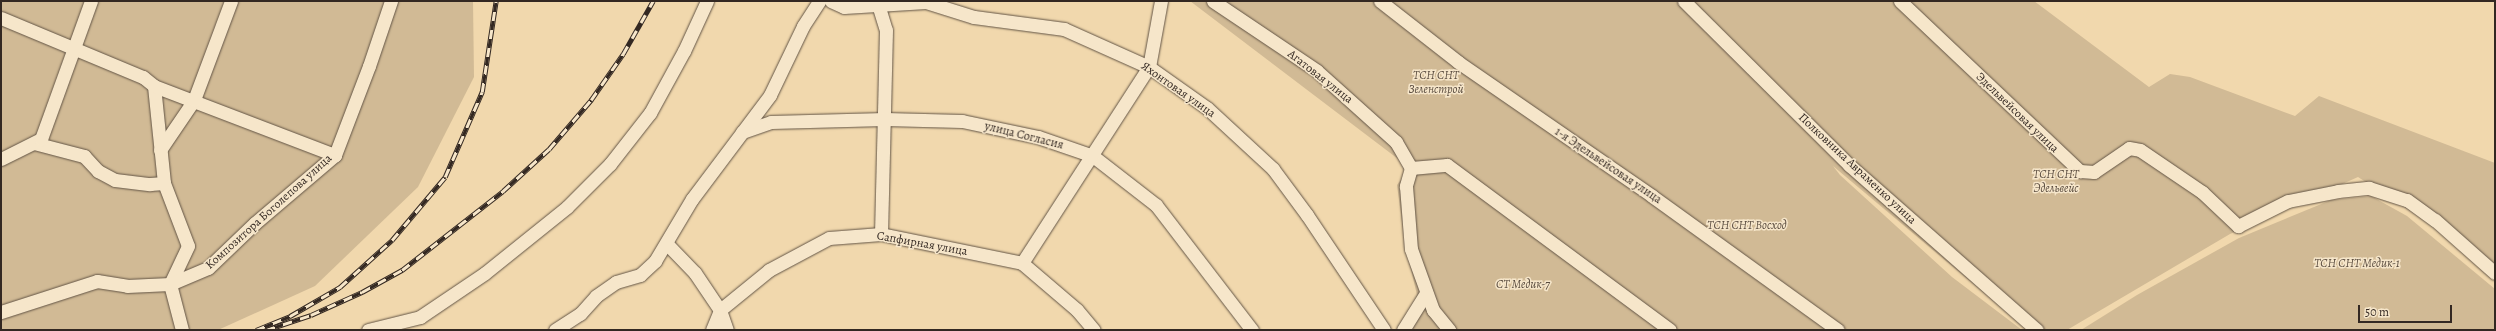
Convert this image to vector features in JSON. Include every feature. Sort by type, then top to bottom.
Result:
[{"type":"street","points":[[1,159],[41,139],[91,1]]},
{"type":"street","points":[[160,150],[194,100],[231,1]]},
{"type":"street","name":"Композитора Боголепова улица","points":[[1,312],[97,281],[127,286],[170,284],[208,268],[255,223],[335,154],[391,1]]},
{"type":"street","points":[[368,330],[420,317],[485,273],[567,207],[610,164],[650,113],[684,50],[707,1]]},
{"type":"street","points":[[555,330],[580,314],[596,296],[616,282],[640,276],[655,261],[667,244],[692,199],[770,95],[803,26],[819,1]]},
{"type":"street","name":"Яхонтовая улица","points":[[831,1],[844,7],[878,3],[926,2],[974,17],[1064,29],[1149,67],[1207,108],[1273,169],[1307,215],[1384,330]]},
{"type":"street","points":[[1022,263],[1093,156],[1149,67],[1161,1]]},
{"type":"street","name":"Агатовая улица","points":[[1213,1],[1317,71],[1396,142],[1410,168]]},
{"type":"street","name":"1-я Эдельвейсовая улица","points":[[1380,1],[1458,62],[1652,196],[1838,330]]},
{"type":"street","name":"Полковника Авраменко улица","points":[[1684,1],[1849,165],[2037,330]]},
{"type":"street","name":"Эдельвейсовая улица","points":[[1900,1],[2080,171],[2094,172],[2129,148],[2140,150],[2202,192],[2238,226],[2288,202],[2338,191],[2369,188],[2407,200],[2436,220],[2495,273]]},
{"type":"street","points":[[878,3],[886,30],[881,234]]},
{"type":"street","points":[[1,18],[143,77],[154,86],[335,154]]},
{"type":"street","points":[[154,86],[164,183],[188,246],[170,284],[182,330]]},
{"type":"street","name":"улица Согласия","points":[[742,132],[772,122],[885,119],[962,121],[1038,137],[1093,156],[1156,205],[1252,330]]},
{"type":"street","points":[[34,143],[84,156],[98,171],[115,180],[150,184],[164,183]]},
{"type":"street","points":[[1450,330],[1433,310],[1411,249],[1406,186],[1410,168],[1447,165],[1670,330]]},
{"type":"street","name":"Сапфирная улица","points":[[720,310],[770,270],[829,238],[881,234],[1022,263],[1077,310],[1094,330]]},
{"type":"street","points":[[667,244],[695,273],[720,310],[727,330]]},
{"type":"street","points":[[1404,330],[1426,293]]},
{"type":"street","points":[[712,330],[720,310]]},
{"type":"green space","points":[[1,1],[473,1],[474,77],[418,187],[315,286],[218,330],[1,330]]},
{"type":"green space","points":[[1190,1],[2034,1],[2149,87],[2170,74],[2190,77],[2295,116],[2319,96],[2495,163],[2495,281],[2440,230],[2358,177],[2230,234],[2067,330],[2028,330],[1833,166],[1840,175],[1952,277],[2022,330],[1402,330],[1417,295],[1405,244],[1397,185],[1410,168]]},
{"type":"green space","name":"ТСН СНТ Медик-1","points":[[2371,196],[2407,216],[2495,289],[2495,330],[2081,330],[2137,295],[2239,238],[2331,200]]},
{"type":"railway","points":[[256,330],[290,316],[340,287],[392,240],[445,177],[482,92],[496,1]]},
{"type":"railway","points":[[266,330],[311,315],[362,292],[402,270],[503,191],[549,149],[591,100],[623,54],[653,1]]},
{"type":"park label","name":"ТСН СНТ Зеленстрой","points":[[1436,83]]},
{"type":"park label","name":"ТСН СНТ Эдельвейс","points":[[2056,182]]},
{"type":"park label","name":"ТСН СНТ Восход","points":[[1747,226]]},
{"type":"park label","name":"СТ Медик-7","points":[[1523,285]]}]
